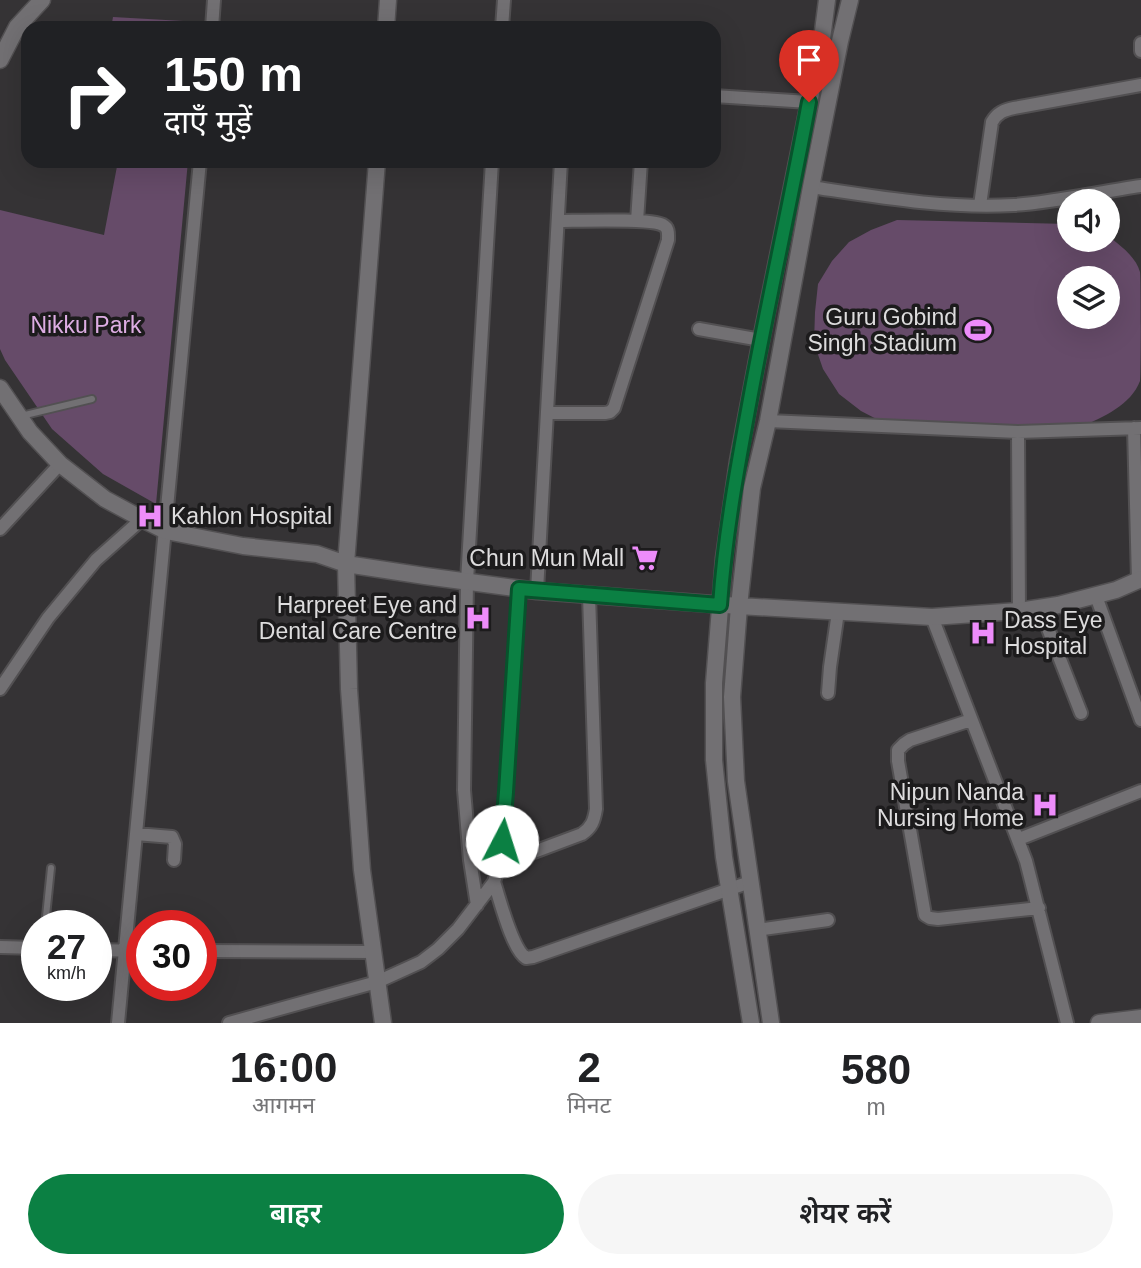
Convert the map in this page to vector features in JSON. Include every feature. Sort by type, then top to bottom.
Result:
[{"type":"street","points":[[23,21],[42,0]]},
{"type":"street","points":[[212,21],[214,0]]},
{"type":"street","points":[[386,21],[388,0]]},
{"type":"street","points":[[502,21],[504,0]]},
{"type":"street","points":[[751,1023],[724,856],[714,761],[714,683],[724,558],[737,473],[827,0]]},
{"type":"street","points":[[771,1023],[736,781],[732,697],[739,606],[752,488],[768,421],[811,187],[850,0]]},
{"type":"street","points":[[0,60],[21,24]]},
{"type":"street","points":[[1141,43],[1141,51]]},
{"type":"street","points":[[981,205],[995,116],[1004,110],[1141,85]]},
{"type":"street","points":[[721,96],[809,102]]},
{"type":"street","points":[[802,141],[820,142]]},
{"type":"street","points":[[118,1023],[199,168]]},
{"type":"street","points":[[376,168],[346,564],[349,690],[362,870],[383,1023]]},
{"type":"street","points":[[477,905],[464,790],[467,581],[492,168]]},
{"type":"street","points":[[537,590],[561,168]]},
{"type":"street","points":[[637,221],[641,168]]},
{"type":"street","points":[[811,187],[923,203],[1014,205],[1141,186]]},
{"type":"street","points":[[547,413],[604,413],[614,408],[668,240],[668,230],[663,225],[637,221],[558,221]]},
{"type":"street","points":[[699,329],[761,340]]},
{"type":"street","points":[[0,388],[30,432],[60,464],[105,499],[166,531],[243,547],[317,554],[346,564],[519,589],[720,605],[932,617],[1040,608],[1096,596],[1140,580],[1138,428],[1018,432],[768,421]]},
{"type":"street","points":[[1018,432],[1019,611]]},
{"type":"street","points":[[0,529],[60,464]]},
{"type":"street","points":[[0,689],[48,618],[96,560],[142,519]]},
{"type":"street","points":[[229,1023],[377,982],[421,962],[458,929],[494,881],[499,865],[506,792],[519,589]]},
{"type":"street","points":[[499,865],[582,834],[593,824],[596,809],[589,595]]},
{"type":"street","points":[[1096,596],[1141,720]]},
{"type":"street","points":[[1040,608],[1080,713]]},
{"type":"street","points":[[828,693],[838,612]]},
{"type":"street","points":[[932,617],[1019,839],[1067,1023]]},
{"type":"street","points":[[971,720],[911,740],[898,750],[925,915],[938,919],[1039,908]]},
{"type":"street","points":[[1019,839],[1141,791]]},
{"type":"street","points":[[136,834],[172,837],[175,844],[174,860]]},
{"type":"street","points":[[494,881],[514,943],[520,954],[526,958],[750,882]]},
{"type":"street","points":[[757,930],[828,920]]},
{"type":"street","points":[[0,947],[21,948]]},
{"type":"street","points":[[112,951],[124,951]]},
{"type":"street","points":[[217,951],[373,952]]},
{"type":"street","points":[[1099,1023],[1141,1018]]},
{"type":"lane","points":[[19,416],[92,399]]},
{"type":"lane","points":[[47,910],[51,868]]},
{"type":"green space","points":[[113,17],[183,21],[112,21]]},
{"type":"green space","name":"Nikku Park","points":[[117,168],[187,168],[156,504],[103,474],[52,429],[0,349],[0,210],[104,235]]},
{"type":"green space","name":"Guru Gobind Singh Stadium","points":[[897,220],[1057,224],[1057,252],[1120,252],[1120,245],[1131,256],[1140,272],[1140,381],[1123,403],[1081,427],[886,424],[861,411],[839,394],[823,369],[814,343],[818,284],[832,261],[849,242]]},
{"type":"place","name":"Guru Gobind Singh Stadium","points":[[978,330]]},
{"type":"place","name":"Kahlon Hospital","points":[[150,516]]},
{"type":"place","name":"Chun Mun Mall","points":[[645,558]]},
{"type":"place","name":"Harpreet Eye and Dental Care Centre","points":[[478,618]]},
{"type":"place","name":"Dass Eye Hospital","points":[[983,633]]},
{"type":"place","name":"Nipun Nanda Nursing Home","points":[[1045,805]]},
{"type":"route","points":[[502,841],[519,589],[720,605],[738,461],[809,102]]}]
